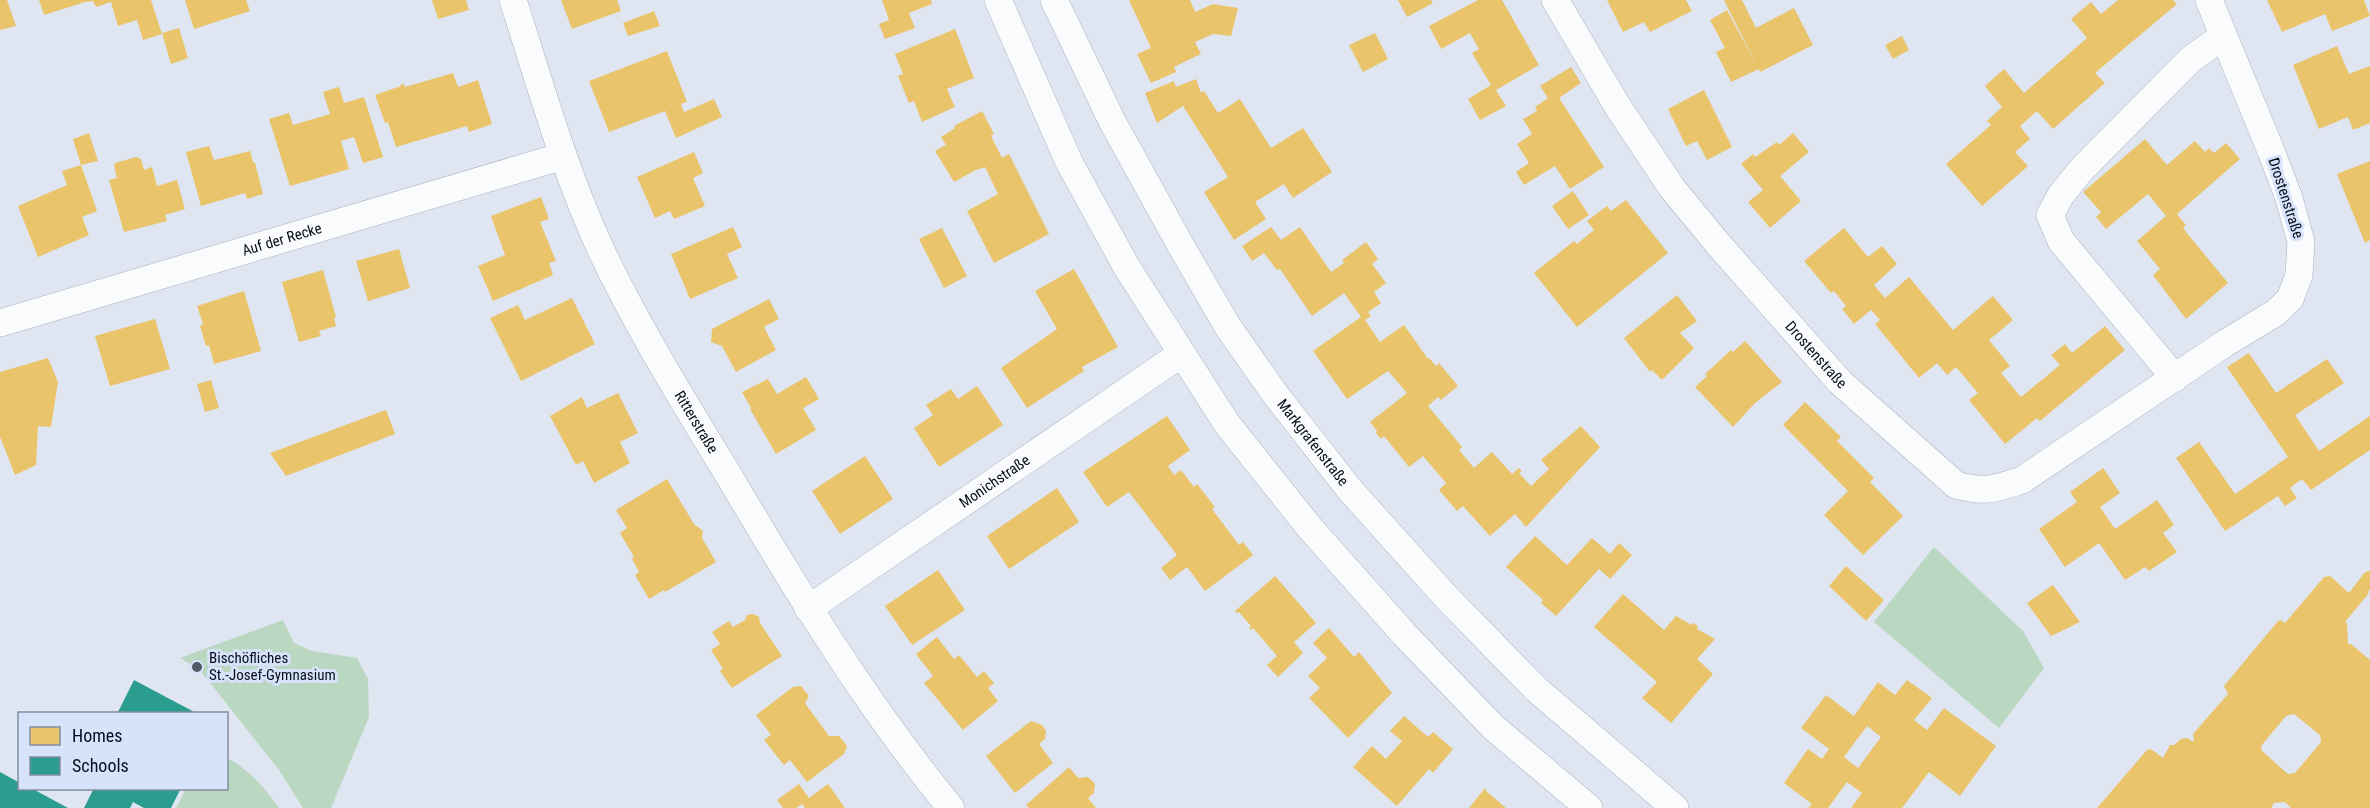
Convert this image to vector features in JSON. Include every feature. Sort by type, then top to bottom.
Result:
[{"type":"street","name":"Ritterstraße","points":[[513,0],[563,156],[601,249],[647,340],[808,609],[880,717],[951,808]]},
{"type":"street","points":[[998,0],[1069,162],[1126,266],[1227,424],[1310,528],[1404,634],[1493,727],[1589,808]]},
{"type":"street","name":"Markgrafenstraße","points":[[1054,0],[1061,19],[1113,121],[1181,246],[1228,327],[1282,402],[1350,490],[1447,598],[1536,689],[1675,808]]},
{"type":"street","name":"Drostenstraße","points":[[1555,0],[1618,107],[1672,188],[1718,244],[1840,382],[1956,485],[1977,491],[1996,489],[2022,480],[2224,344],[2275,313],[2290,299],[2299,275],[2301,242],[2289,198],[2209,0]]},
{"type":"street","points":[[2175,378],[2061,241],[2050,215],[2061,195],[2081,170],[2190,60],[2223,36]]},
{"type":"street","name":"Auf der Recke","points":[[0,323],[563,156]]},
{"type":"street","name":"Monichstraße","points":[[808,609],[1181,354]]},
{"type":"green space","points":[[1934,547],[2023,631],[2044,668],[1999,728],[1874,622]]},
{"type":"green space","points":[[283,620],[294,643],[312,651],[357,658],[368,679],[369,717],[331,808],[303,808],[279,770],[200,670],[180,658]]},
{"type":"green space","points":[[228,759],[256,780],[279,808],[176,808],[185,790],[228,790]]},
{"type":"building: Homes","points":[[0,0],[7,0],[16,26],[0,30]]},
{"type":"building: Homes","points":[[39,0],[151,0],[162,34],[143,40],[137,20],[118,26],[111,2],[96,7],[93,1],[85,2],[44,15]]},
{"type":"building: Homes","points":[[185,0],[246,0],[250,11],[194,29]]},
{"type":"building: Homes","points":[[432,0],[466,0],[469,10],[438,19]]},
{"type":"building: Homes","points":[[561,0],[617,0],[621,11],[572,29]]},
{"type":"building: Homes","points":[[882,0],[931,0],[932,4],[909,13],[915,28],[885,39],[879,24],[889,20]]},
{"type":"building: Homes","points":[[1129,0],[1190,0],[1195,12],[1213,4],[1238,8],[1231,36],[1213,34],[1195,42],[1201,54],[1174,67],[1176,72],[1151,83],[1137,54],[1151,48]]},
{"type":"building: Homes","points":[[1398,0],[1431,0],[1433,3],[1407,17]]},
{"type":"building: Homes","points":[[1478,0],[1502,0],[1539,65],[1496,90],[1506,106],[1480,120],[1468,99],[1491,85],[1472,53],[1479,49],[1470,33],[1441,49],[1429,26]]},
{"type":"building: Homes","points":[[1607,0],[1686,0],[1692,11],[1650,32],[1644,22],[1623,32]]},
{"type":"building: Homes","points":[[1724,0],[1742,0],[1756,28],[1794,8],[1813,45],[1760,72],[1759,69],[1731,82],[1716,52],[1725,48],[1710,20],[1727,10],[1757,66]]},
{"type":"building: Homes","points":[[2118,0],[2173,0],[2177,4],[2095,73],[2105,83],[2053,129],[2037,111],[2020,126],[2030,139],[2015,152],[2028,166],[1982,206],[1946,164],[1991,125],[1987,121],[2002,107],[1985,86],[2004,69],[2024,93],[2087,38],[2071,19],[2091,2],[2101,14]]},
{"type":"building: Homes","points":[[2267,0],[2364,0],[2370,16],[2332,31],[2325,14],[2282,32]]},
{"type":"building: Homes","points":[[654,11],[660,26],[628,36],[623,23]]},
{"type":"building: Homes","points":[[179,28],[188,58],[171,64],[162,33]]},
{"type":"building: Homes","points":[[955,29],[974,78],[947,89],[955,107],[922,122],[914,101],[909,103],[898,76],[903,74],[895,54]]},
{"type":"building: Homes","points":[[1375,33],[1388,59],[1363,72],[1349,45]]},
{"type":"building: Homes","points":[[1902,36],[1909,50],[1893,59],[1885,45]]},
{"type":"building: Homes","points":[[2337,46],[2349,74],[2370,66],[2370,123],[2353,130],[2348,117],[2319,129],[2293,65]]},
{"type":"building: Homes","points":[[667,51],[687,102],[681,104],[684,112],[714,99],[722,117],[676,138],[665,111],[609,132],[589,81]]},
{"type":"building: Homes","points":[[1571,67],[1581,83],[1559,98],[1604,167],[1570,189],[1555,166],[1524,185],[1516,172],[1529,163],[1517,144],[1532,134],[1523,119],[1537,111],[1535,107],[1548,98],[1540,86]]},
{"type":"building: Homes","points":[[453,73],[458,87],[478,80],[492,124],[469,132],[467,126],[396,147],[388,122],[385,123],[375,95],[400,85],[404,84],[405,87]]},
{"type":"building: Homes","points":[[1196,79],[1201,93],[1204,91],[1218,113],[1240,99],[1271,148],[1303,128],[1332,172],[1293,198],[1284,184],[1255,202],[1266,219],[1234,240],[1204,192],[1228,177],[1183,106],[1157,123],[1145,93],[1174,81],[1176,87]]},
{"type":"building: Homes","points":[[339,87],[344,103],[364,97],[383,157],[363,163],[354,137],[341,141],[349,169],[290,186],[269,119],[289,113],[293,125],[330,114],[323,92]]},
{"type":"building: Homes","points":[[1704,90],[1732,147],[1707,160],[1697,141],[1686,146],[1668,109]]},
{"type":"building: Homes","points":[[982,111],[994,134],[991,136],[1002,158],[1009,154],[1049,234],[994,263],[967,211],[998,194],[985,167],[954,182],[935,151],[946,145],[941,137],[955,128],[954,126]]},
{"type":"building: Homes","points":[[89,133],[98,161],[81,165],[73,139]]},
{"type":"building: Homes","points":[[1793,133],[1809,152],[1780,176],[1801,201],[1770,228],[1748,202],[1763,190],[1741,164],[1753,154],[1755,157],[1777,142],[1779,145]]},
{"type":"building: Homes","points":[[2145,139],[2167,165],[2195,141],[2205,152],[2209,148],[2214,153],[2226,143],[2240,159],[2177,214],[2186,225],[2183,228],[2228,283],[2186,319],[2153,275],[2160,269],[2137,241],[2166,216],[2148,194],[2106,229],[2096,217],[2101,212],[2083,192]]},
{"type":"building: Homes","points":[[209,146],[214,160],[250,151],[263,194],[247,199],[245,193],[201,206],[186,152]]},
{"type":"building: Homes","points":[[694,152],[703,173],[693,178],[705,206],[674,219],[670,211],[655,218],[637,177]]},
{"type":"building: Homes","points":[[136,157],[141,159],[144,170],[152,167],[157,186],[177,180],[185,209],[165,215],[167,221],[124,232],[109,180],[117,178],[115,163]]},
{"type":"building: Homes","points":[[2370,161],[2370,240],[2365,243],[2337,174]]},
{"type":"building: Homes","points":[[81,165],[97,211],[82,217],[89,235],[38,257],[18,206],[67,185],[62,171]]},
{"type":"building: Homes","points":[[1573,191],[1589,215],[1568,229],[1552,206]]},
{"type":"building: Homes","points":[[541,197],[549,219],[540,222],[556,261],[549,263],[553,275],[493,301],[478,266],[505,255],[491,216]]},
{"type":"building: Homes","points":[[1626,200],[1668,253],[1577,327],[1534,273],[1574,241],[1577,244],[1594,230],[1587,221],[1607,206],[1611,211]]},
{"type":"building: Homes","points":[[733,227],[742,247],[727,254],[738,278],[690,299],[671,254]]},
{"type":"building: Homes","points":[[1271,227],[1281,240],[1300,227],[1331,272],[1344,263],[1342,260],[1366,242],[1378,259],[1372,264],[1386,283],[1374,292],[1381,303],[1368,312],[1371,316],[1365,320],[1380,342],[1404,325],[1428,359],[1436,366],[1439,363],[1458,386],[1441,400],[1438,397],[1428,406],[1462,447],[1459,450],[1474,468],[1492,452],[1512,474],[1519,468],[1522,471],[1519,473],[1531,486],[1549,469],[1541,460],[1581,426],[1600,447],[1526,527],[1515,514],[1490,536],[1463,506],[1457,511],[1439,490],[1446,483],[1423,456],[1409,467],[1384,436],[1381,439],[1376,433],[1377,431],[1370,422],[1407,393],[1388,371],[1347,399],[1313,351],[1361,317],[1344,293],[1312,316],[1280,269],[1277,270],[1264,253],[1252,261],[1242,246]]},
{"type":"building: Homes","points":[[942,228],[967,276],[944,288],[919,239]]},
{"type":"building: Homes","points":[[1844,228],[1868,257],[1882,246],[1897,264],[1874,285],[1885,298],[1909,277],[1953,330],[1993,296],[2013,320],[1989,340],[2010,366],[2001,373],[2021,397],[2060,365],[2051,355],[2065,344],[2072,353],[2105,326],[2125,350],[2040,421],[2037,418],[2005,444],[1969,400],[1978,393],[1956,367],[1947,375],[1937,363],[1919,378],[1875,324],[1880,320],[1871,310],[1854,324],[1842,309],[1846,306],[1834,291],[1831,293],[1804,261]]},
{"type":"building: Homes","points":[[399,249],[410,288],[368,301],[356,261]]},
{"type":"building: Homes","points":[[1074,269],[1118,347],[1082,367],[1084,371],[1027,408],[1001,368],[1057,329],[1035,291]]},
{"type":"building: Homes","points":[[323,270],[336,317],[334,318],[336,326],[319,331],[321,336],[299,342],[282,282]]},
{"type":"building: Homes","points":[[244,291],[261,351],[214,364],[209,345],[206,346],[200,326],[203,324],[197,306]]},
{"type":"building: Homes","points":[[1677,295],[1697,321],[1680,333],[1694,348],[1662,380],[1652,370],[1650,372],[1624,338]]},
{"type":"building: Homes","points":[[572,298],[595,344],[521,381],[490,318],[518,305],[525,320]]},
{"type":"building: Homes","points":[[769,299],[779,319],[764,327],[776,350],[736,372],[722,346],[711,342],[712,329]]},
{"type":"building: Homes","points":[[155,319],[170,369],[110,386],[95,336]]},
{"type":"building: Homes","points":[[1745,341],[1782,382],[1755,403],[1733,427],[1695,387],[1707,376],[1705,374],[1731,350],[1733,352]]},
{"type":"building: Homes","points":[[2249,353],[2276,393],[2327,359],[2344,383],[2295,415],[2319,451],[2370,416],[2370,450],[2311,490],[2302,479],[2290,488],[2297,498],[2285,506],[2278,496],[2225,531],[2176,458],[2199,442],[2235,494],[2288,457],[2227,367]]},
{"type":"building: Homes","points":[[48,358],[58,382],[51,427],[38,426],[36,465],[15,475],[0,437],[0,372]]},
{"type":"building: Homes","points":[[806,377],[819,399],[803,408],[816,430],[776,454],[742,392],[768,379],[777,394]]},
{"type":"building: Homes","points":[[211,380],[219,408],[205,412],[197,384]]},
{"type":"building: Homes","points":[[977,386],[1003,425],[939,467],[914,428],[933,415],[926,405],[951,389],[958,399]]},
{"type":"building: Homes","points":[[618,393],[638,433],[620,442],[630,463],[594,483],[583,461],[576,465],[550,416],[582,397],[587,408]]},
{"type":"building: Homes","points":[[1805,402],[1841,437],[1837,441],[1874,478],[1870,482],[1903,516],[1863,555],[1824,515],[1848,491],[1783,425]]},
{"type":"building: Homes","points":[[386,410],[395,434],[286,476],[270,453]]},
{"type":"building: Homes","points":[[1167,416],[1190,450],[1168,466],[1174,475],[1181,470],[1194,487],[1197,484],[1215,507],[1212,509],[1239,545],[1243,542],[1253,555],[1205,591],[1187,567],[1170,580],[1161,568],[1177,555],[1129,492],[1107,507],[1083,472]]},
{"type":"building: Homes","points":[[865,456],[893,499],[840,534],[812,491]]},
{"type":"building: Homes","points":[[2103,468],[2120,493],[2100,507],[2115,529],[2157,500],[2174,525],[2163,533],[2177,552],[2149,571],[2145,567],[2125,580],[2099,543],[2065,567],[2039,529],[2077,502],[2070,492]]},
{"type":"building: Homes","points":[[667,479],[694,524],[703,531],[702,538],[716,562],[649,599],[635,575],[639,572],[632,559],[634,557],[620,533],[627,528],[616,510]]},
{"type":"building: Homes","points":[[1057,488],[1079,522],[1009,569],[987,536]]},
{"type":"building: Homes","points":[[1535,536],[1567,565],[1592,538],[1610,554],[1619,543],[1632,555],[1610,579],[1599,569],[1556,616],[1541,603],[1543,600],[1506,567]]},
{"type":"building: Homes","points":[[1846,566],[1884,600],[1866,621],[1829,586]]},
{"type":"building: Homes","points":[[938,570],[965,610],[912,645],[885,606]]},
{"type":"building: Homes","points":[[2370,571],[2369,593],[2345,622],[2347,623],[2348,644],[2370,660],[2370,808],[2291,808],[2285,802],[2274,803],[2271,808],[2097,808],[2147,750],[2151,749],[2163,758],[2170,745],[2174,745],[2181,739],[2188,738],[2194,741],[2193,734],[2228,694],[2224,686],[2278,621],[2285,623],[2324,577],[2330,576],[2349,593],[2365,572]],"holes":[[[2294,714],[2320,735],[2321,742],[2295,773],[2288,774],[2262,751],[2261,746],[2286,716]]]},
{"type":"building: Homes","points":[[1275,576],[1316,623],[1294,642],[1303,653],[1278,677],[1267,665],[1277,656],[1253,628],[1251,630],[1249,628],[1251,626],[1239,612],[1235,611]]},
{"type":"building: Homes","points":[[2053,585],[2080,622],[2051,636],[2027,603]]},
{"type":"building: Homes","points":[[1623,594],[1664,630],[1676,616],[1692,625],[1693,623],[1698,626],[1697,629],[1715,639],[1697,659],[1713,674],[1671,723],[1642,698],[1657,682],[1594,627]]},
{"type":"building: Homes","points":[[753,614],[759,617],[760,623],[782,656],[732,688],[720,671],[723,669],[711,650],[720,644],[712,632],[729,621],[733,627],[745,620],[747,615]]},
{"type":"building: Homes","points":[[1329,628],[1354,657],[1359,652],[1392,693],[1348,738],[1309,698],[1320,688],[1308,676],[1327,658],[1313,643]]},
{"type":"building: Homes","points":[[937,637],[954,659],[959,655],[977,677],[984,671],[994,683],[988,688],[998,701],[963,730],[924,683],[933,676],[916,654]]},
{"type":"building: Homes","points":[[1907,680],[1932,698],[1914,720],[1927,730],[1944,708],[1996,746],[1960,796],[1929,772],[1902,808],[1851,808],[1862,793],[1847,782],[1828,808],[1808,808],[1812,804],[1784,783],[1808,749],[1822,759],[1829,749],[1801,728],[1826,695],[1854,716],[1878,682],[1895,695]],"holes":[[[1867,726],[1881,737],[1858,768],[1844,757]]]},
{"type":"building: Homes","points":[[801,686],[809,696],[805,703],[829,736],[839,736],[847,746],[844,754],[807,782],[790,760],[784,765],[764,740],[771,735],[756,715],[793,687]]},
{"type":"building: Homes","points":[[1404,716],[1428,737],[1433,732],[1453,749],[1433,773],[1429,769],[1397,806],[1353,767],[1372,746],[1386,759],[1402,741],[1390,731]]},
{"type":"building: Homes","points":[[1031,721],[1042,725],[1046,731],[1045,739],[1039,744],[1053,763],[1015,793],[986,756]]},
{"type":"building: Homes","points":[[1069,767],[1078,778],[1088,777],[1095,784],[1094,793],[1088,798],[1096,808],[1029,808],[1026,805]]},
{"type":"building: Homes","points":[[799,784],[809,798],[828,784],[845,808],[805,808],[802,804],[796,808],[783,808],[777,800]]},
{"type":"building: Homes","points":[[1485,788],[1486,791],[1506,808],[1469,808]]},
{"type":"building: Schools","points":[[134,680],[194,712],[118,712]]},
{"type":"building: Schools","points":[[0,772],[18,782],[18,790],[35,790],[68,808],[0,808]]},
{"type":"building: Schools","points":[[93,790],[180,790],[171,808],[144,808],[133,802],[130,808],[84,808]]},
{"type":"place","name":"Bischöfliches St.-Josef-Gymnasium","points":[[197,667]]}]
